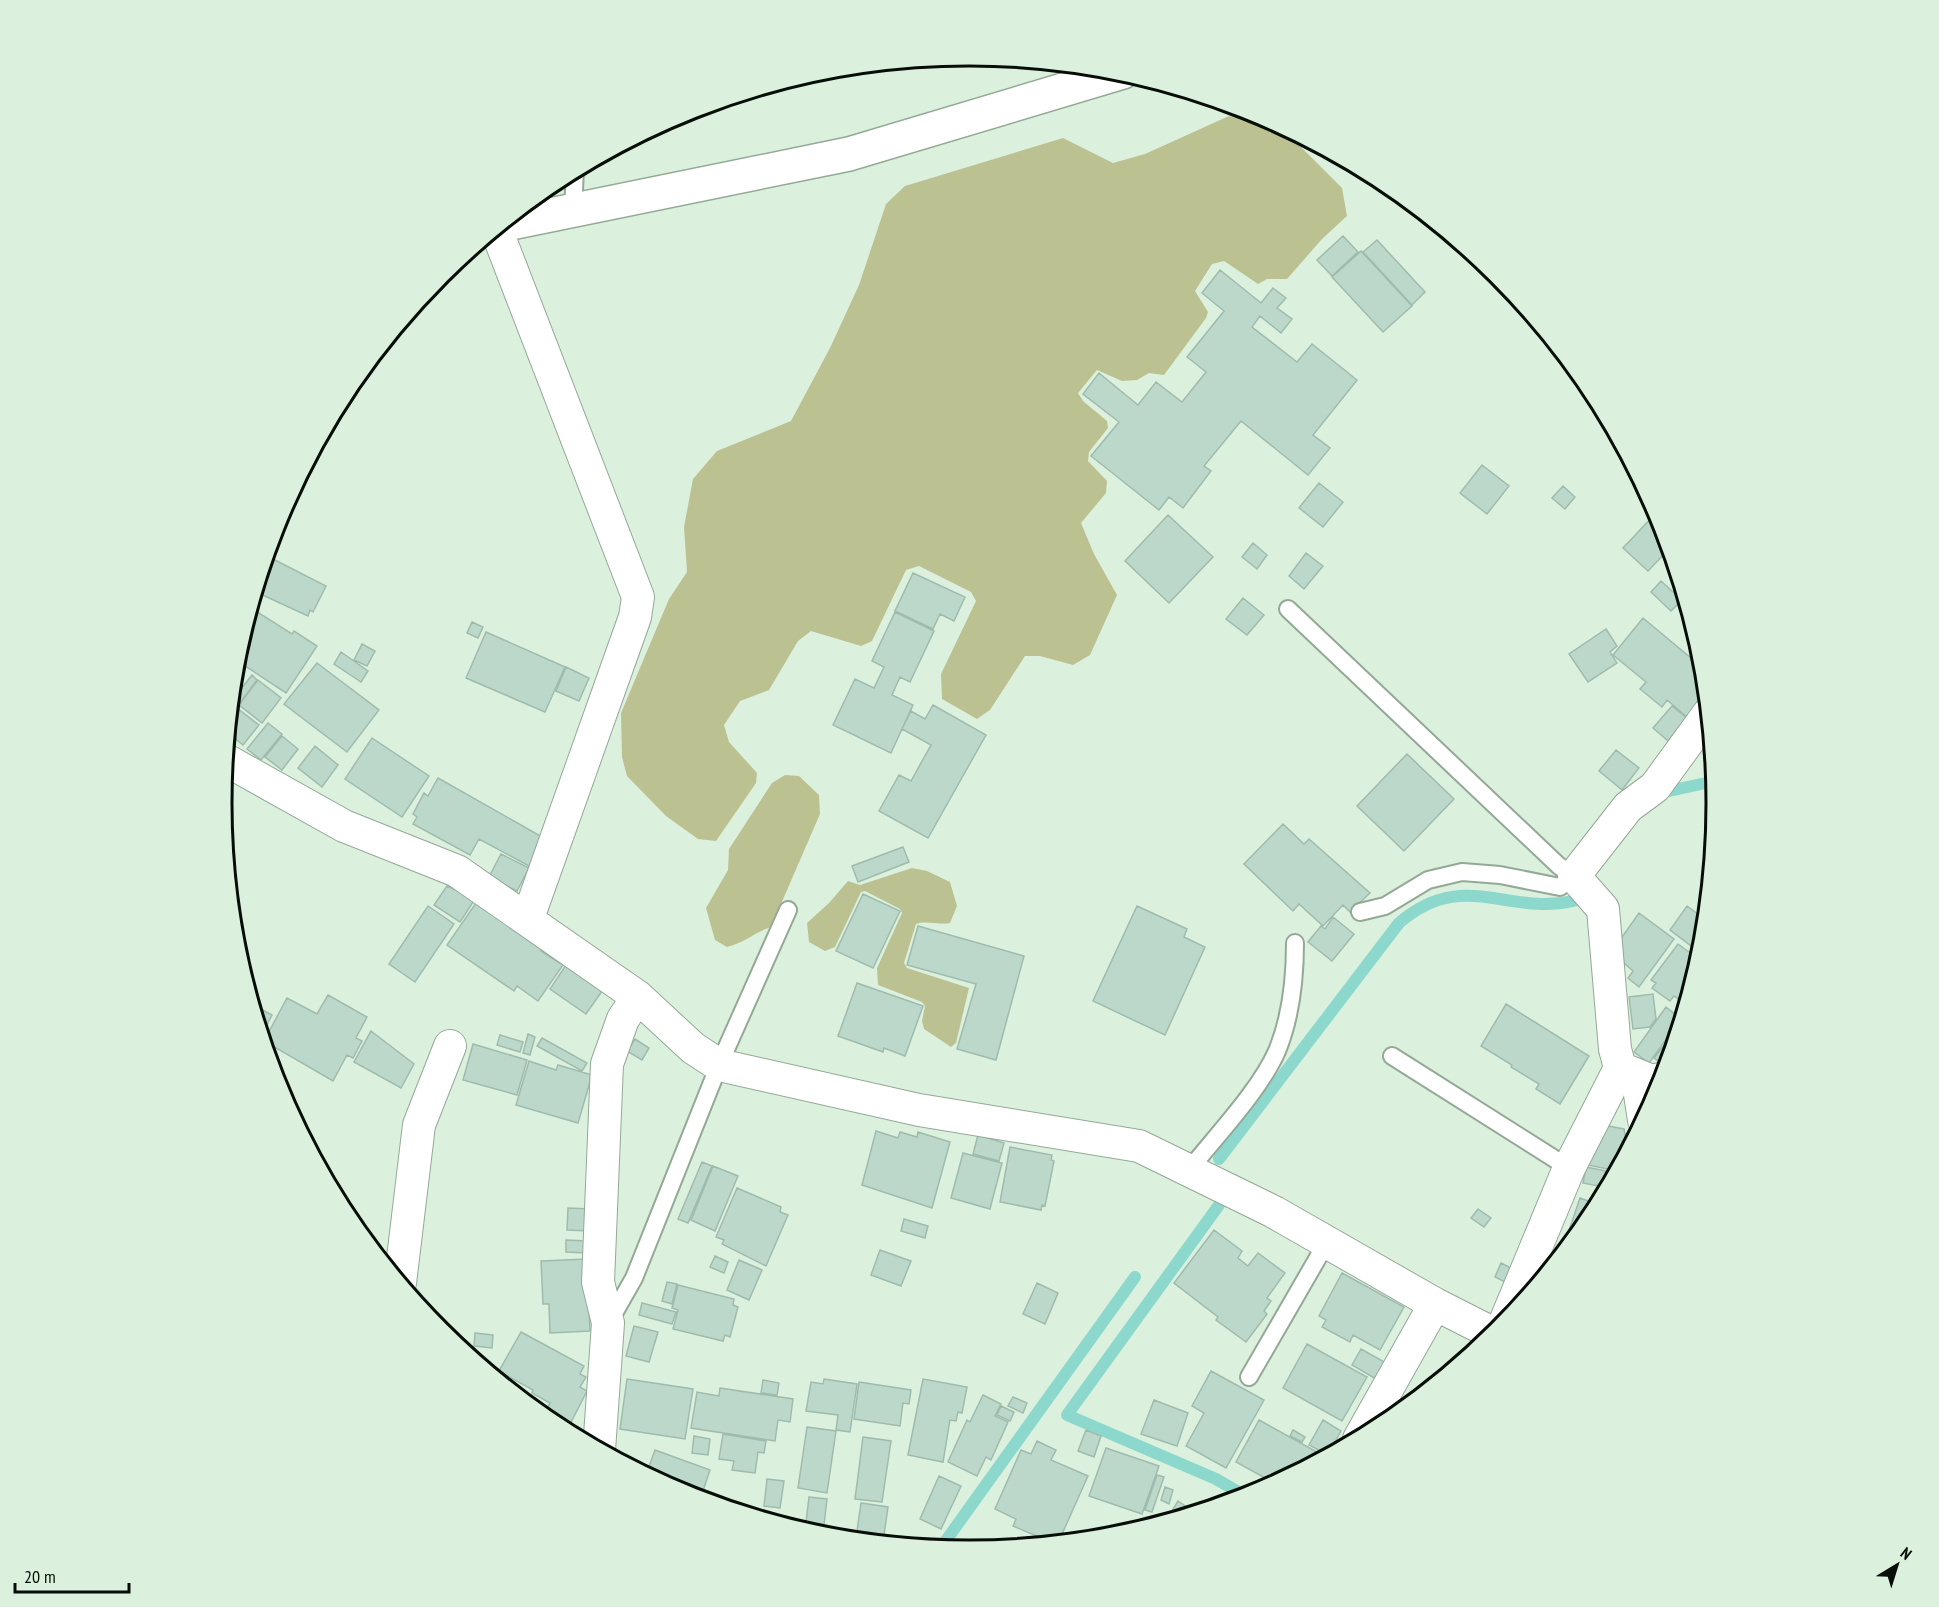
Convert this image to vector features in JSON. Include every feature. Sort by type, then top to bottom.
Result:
[{"type":"street","points":[[516,222],[849,154],[1102,78]]},
{"type":"street","points":[[499,236],[638,597],[635,617],[528,918]]},
{"type":"street","points":[[1643,1104],[1641,1074],[1615,1048],[1603,909],[1574,876],[1628,807],[1655,787],[1702,722]]},
{"type":"street","points":[[234,764],[344,826],[457,871],[528,918],[638,997],[693,1048],[719,1065],[919,1110],[1139,1146],[1274,1212],[1435,1304],[1486,1330]]},
{"type":"street","points":[[600,1441],[608,1323],[598,1282],[607,1064],[623,1019],[638,997]]},
{"type":"street","points":[[401,1273],[419,1125],[450,1046]]},
{"type":"street","points":[[1514,1301],[1569,1168],[1641,1074]]},
{"type":"street","points":[[1367,1424],[1435,1304]]},
{"type":"lane","points":[[573,210],[574,181]]},
{"type":"lane","points":[[1288,609],[1559,866],[1574,876],[1560,887],[1500,875],[1462,872],[1428,880],[1385,906],[1360,912]]},
{"type":"lane","points":[[608,1323],[634,1278],[719,1065],[788,910]]},
{"type":"lane","points":[[1189,1170],[1264,1074],[1276,1052],[1289,1013],[1295,943]]},
{"type":"lane","points":[[1392,1056],[1569,1168]]},
{"type":"lane","points":[[1249,1377],[1327,1242]]},
{"type":"green space","points":[[1229,116],[1242,118],[1296,142],[1342,188],[1347,216],[1322,239],[1287,279],[1267,279],[1258,284],[1224,261],[1212,264],[1195,291],[1208,312],[1206,318],[1164,375],[1149,373],[1137,380],[1122,381],[1097,370],[1078,393],[1083,401],[1107,421],[1108,428],[1089,452],[1088,461],[1107,481],[1106,493],[1081,523],[1094,554],[1117,595],[1090,655],[1073,665],[1040,656],[1025,656],[990,710],[977,719],[942,699],[941,674],[976,601],[971,592],[919,566],[906,570],[872,641],[861,646],[811,631],[798,641],[769,690],[740,701],[724,725],[729,742],[757,773],[756,783],[716,841],[698,839],[666,816],[627,776],[622,757],[621,713],[669,599],[687,572],[684,527],[693,479],[717,451],[791,421],[830,348],[859,285],[886,204],[905,186],[1063,138],[1113,163],[1145,154]]},
{"type":"green space","points":[[785,775],[799,776],[819,795],[820,814],[771,927],[727,947],[715,940],[706,908],[728,870],[729,849],[772,783]]},
{"type":"green space","points":[[912,868],[927,871],[950,882],[957,906],[950,923],[916,924],[904,963],[907,968],[969,988],[956,1043],[951,1047],[924,1029],[922,1021],[925,1006],[922,1002],[878,985],[877,968],[902,913],[900,909],[865,891],[861,892],[835,947],[825,951],[809,942],[807,923],[848,881],[860,885]]},
{"type":"building","points":[[1343,236],[1358,252],[1332,276],[1317,260]]},
{"type":"building","points":[[1377,240],[1425,292],[1412,305],[1363,252]]},
{"type":"building","points":[[1361,251],[1412,306],[1383,332],[1332,277]]},
{"type":"building","points":[[1220,270],[1261,303],[1273,288],[1286,298],[1277,308],[1292,319],[1281,333],[1260,316],[1252,327],[1297,362],[1312,344],[1357,380],[1313,435],[1330,448],[1308,475],[1241,421],[1204,466],[1211,471],[1183,508],[1169,497],[1159,510],[1091,456],[1119,422],[1083,394],[1099,373],[1138,405],[1156,382],[1182,402],[1206,372],[1187,357],[1224,311],[1202,293]]},
{"type":"building","points":[[1482,465],[1509,486],[1487,514],[1460,493]]},
{"type":"building","points":[[1319,483],[1343,502],[1323,527],[1299,508]]},
{"type":"building","points":[[1563,486],[1575,497],[1565,509],[1552,498]]},
{"type":"building","points":[[1168,515],[1213,557],[1169,603],[1125,561]]},
{"type":"building","points":[[1650,519],[1664,555],[1648,571],[1623,548]]},
{"type":"building","points":[[1253,543],[1267,555],[1257,569],[1242,557]]},
{"type":"building","points":[[1306,553],[1323,566],[1304,589],[1289,576]]},
{"type":"building","points":[[274,559],[326,586],[313,612],[310,610],[308,616],[262,595]]},
{"type":"building","points":[[913,573],[965,597],[954,621],[940,614],[933,629],[895,611]]},
{"type":"building","points":[[1661,581],[1677,595],[1679,603],[1671,611],[1651,592]]},
{"type":"building","points":[[1243,598],[1264,615],[1247,635],[1226,619]]},
{"type":"building","points":[[257,612],[292,634],[294,631],[317,646],[286,693],[245,666]]},
{"type":"building","points":[[895,612],[934,631],[910,682],[900,677],[892,695],[913,705],[891,753],[833,725],[855,679],[874,688],[884,667],[872,661]]},
{"type":"building","points":[[1643,618],[1693,660],[1700,701],[1687,717],[1667,700],[1662,707],[1640,689],[1646,682],[1613,655]]},
{"type":"building","points":[[472,622],[483,627],[478,638],[467,633]]},
{"type":"building","points":[[1606,629],[1617,646],[1610,652],[1617,663],[1588,682],[1569,654]]},
{"type":"building","points":[[486,632],[565,667],[545,712],[466,678]]},
{"type":"building","points":[[362,644],[375,651],[367,666],[354,660]]},
{"type":"building","points":[[341,652],[368,671],[361,682],[334,664]]},
{"type":"building","points":[[317,663],[379,710],[347,752],[284,704]]},
{"type":"building","points":[[566,667],[589,678],[579,701],[556,691]]},
{"type":"building","points":[[252,675],[257,680],[238,705],[241,689]]},
{"type":"building","points":[[258,680],[281,698],[262,723],[239,705]]},
{"type":"building","points":[[933,705],[986,735],[928,838],[879,811],[899,775],[911,781],[931,745],[902,729],[911,711],[925,719]]},
{"type":"building","points":[[1672,706],[1687,718],[1668,741],[1653,728]]},
{"type":"building","points":[[238,709],[259,725],[243,745],[235,739]]},
{"type":"building","points":[[268,723],[282,734],[261,760],[247,749]]},
{"type":"building","points":[[282,736],[298,749],[282,770],[265,757]]},
{"type":"building","points":[[372,738],[429,776],[402,817],[345,779]]},
{"type":"building","points":[[315,746],[338,765],[322,787],[298,768]]},
{"type":"building","points":[[1616,750],[1639,768],[1622,790],[1599,771]]},
{"type":"building","points":[[1407,754],[1454,799],[1404,851],[1357,806]]},
{"type":"building","points":[[438,778],[544,838],[529,866],[479,839],[470,855],[413,824],[417,817],[413,814],[424,793],[428,796]]},
{"type":"building","points":[[1283,824],[1304,844],[1309,839],[1370,893],[1350,912],[1343,905],[1323,926],[1299,904],[1293,911],[1244,864]]},
{"type":"building","points":[[903,847],[909,862],[858,882],[852,866]]},
{"type":"building","points":[[501,854],[529,868],[517,891],[489,877]]},
{"type":"building","points":[[447,886],[475,899],[460,922],[434,905]]},
{"type":"building","points":[[863,894],[900,911],[873,968],[836,951]]},
{"type":"building","points":[[476,903],[543,948],[541,951],[563,965],[538,1001],[517,986],[514,991],[447,945]]},
{"type":"building","points":[[428,906],[454,924],[415,982],[389,964]]},
{"type":"building","points":[[1137,906],[1187,929],[1184,937],[1205,947],[1165,1035],[1093,1001]]},
{"type":"building","points":[[1687,906],[1699,914],[1693,947],[1670,930]]},
{"type":"building","points":[[1639,913],[1674,939],[1639,987],[1628,978],[1633,971],[1624,963],[1620,940]]},
{"type":"building","points":[[1333,917],[1354,934],[1332,961],[1308,942],[1321,926],[1325,929]]},
{"type":"building","points":[[918,926],[1024,956],[996,1060],[957,1049],[976,984],[907,965]]},
{"type":"building","points":[[1678,944],[1691,954],[1680,1001],[1674,996],[1670,1001],[1652,988],[1656,983],[1651,980]]},
{"type":"building","points":[[568,962],[605,987],[586,1014],[550,989]]},
{"type":"building","points":[[857,983],[923,1006],[905,1056],[884,1048],[883,1052],[838,1036]]},
{"type":"building","points":[[1653,994],[1656,1019],[1650,1027],[1633,1029],[1629,997]]},
{"type":"building","points":[[328,995],[367,1017],[356,1038],[362,1041],[353,1058],[347,1055],[333,1081],[273,1046],[268,1033],[287,998],[317,1014]]},
{"type":"building","points":[[1506,1004],[1589,1056],[1560,1104],[1536,1089],[1539,1084],[1481,1046]]},
{"type":"building","points":[[1666,1007],[1676,1015],[1670,1034],[1649,1063],[1634,1052]]},
{"type":"building","points":[[262,1009],[272,1015],[266,1026]]},
{"type":"building","points":[[371,1031],[414,1064],[401,1088],[354,1062]]},
{"type":"building","points":[[528,1034],[535,1037],[530,1055],[523,1053]]},
{"type":"building","points":[[500,1035],[523,1042],[520,1052],[497,1045]]},
{"type":"building","points":[[542,1038],[587,1063],[582,1071],[537,1046]]},
{"type":"building","points":[[635,1039],[649,1048],[642,1060],[627,1051]]},
{"type":"building","points":[[473,1044],[527,1060],[517,1095],[463,1080]]},
{"type":"building","points":[[1665,1044],[1666,1045],[1660,1062],[1654,1058]]},
{"type":"building","points":[[529,1061],[556,1070],[558,1065],[592,1075],[578,1123],[516,1105]]},
{"type":"building","points":[[1603,1125],[1624,1129],[1626,1139],[1609,1169],[1588,1165]]},
{"type":"building","points":[[876,1131],[898,1138],[900,1132],[917,1137],[918,1132],[950,1142],[932,1208],[862,1185]]},
{"type":"building","points":[[978,1135],[1004,1143],[999,1161],[973,1154]]},
{"type":"building","points":[[1010,1147],[1052,1155],[1051,1160],[1054,1161],[1045,1206],[1042,1205],[1041,1210],[1000,1202]]},
{"type":"building","points":[[963,1153],[1002,1163],[990,1209],[951,1198]]},
{"type":"building","points":[[702,1162],[712,1166],[688,1223],[678,1219]]},
{"type":"building","points":[[713,1166],[738,1176],[715,1231],[691,1220]]},
{"type":"building","points":[[1586,1167],[1608,1171],[1599,1186],[1583,1183]]},
{"type":"building","points":[[737,1188],[781,1207],[780,1212],[788,1215],[766,1266],[722,1244],[724,1240],[716,1237]]},
{"type":"building","points":[[1580,1198],[1590,1202],[1583,1213],[1568,1234]]},
{"type":"building","points":[[568,1208],[591,1209],[590,1231],[567,1230]]},
{"type":"building","points":[[1478,1209],[1491,1218],[1484,1227],[1471,1218]]},
{"type":"building","points":[[904,1219],[928,1226],[925,1238],[901,1231]]},
{"type":"building","points":[[1214,1230],[1242,1251],[1238,1258],[1248,1266],[1258,1253],[1285,1273],[1267,1298],[1271,1301],[1264,1311],[1267,1314],[1246,1342],[1216,1320],[1218,1317],[1174,1283]]},
{"type":"building","points":[[566,1240],[587,1241],[587,1253],[566,1252]]},
{"type":"building","points":[[880,1250],[911,1261],[901,1286],[871,1275]]},
{"type":"building","points":[[715,1256],[728,1262],[724,1273],[710,1267]]},
{"type":"building","points":[[587,1259],[590,1331],[550,1333],[549,1304],[543,1304],[541,1261]]},
{"type":"building","points":[[739,1260],[762,1270],[749,1300],[727,1290]]},
{"type":"building","points":[[1501,1263],[1511,1268],[1505,1282],[1495,1277]]},
{"type":"building","points":[[1342,1273],[1404,1307],[1380,1350],[1353,1335],[1350,1342],[1322,1327],[1326,1320],[1319,1316]]},
{"type":"building","points":[[667,1282],[677,1284],[672,1304],[662,1301]]},
{"type":"building","points":[[1037,1283],[1058,1293],[1045,1324],[1023,1314]]},
{"type":"building","points":[[678,1285],[734,1299],[733,1305],[738,1307],[730,1337],[725,1335],[723,1341],[673,1329],[678,1310],[672,1308]]},
{"type":"building","points":[[642,1303],[676,1312],[672,1324],[639,1315]]},
{"type":"building","points":[[634,1326],[658,1332],[649,1362],[626,1356]]},
{"type":"building","points":[[521,1332],[584,1366],[580,1374],[586,1377],[580,1387],[587,1391],[570,1423],[547,1408],[550,1403],[532,1393],[533,1390],[499,1371]]},
{"type":"building","points":[[475,1333],[493,1335],[492,1348],[474,1346]]},
{"type":"building","points":[[1307,1344],[1367,1377],[1342,1421],[1283,1388]]},
{"type":"building","points":[[1361,1349],[1386,1363],[1376,1379],[1352,1365]]},
{"type":"building","points":[[1211,1371],[1264,1400],[1226,1468],[1186,1446],[1204,1413],[1192,1406]]},
{"type":"building","points":[[627,1379],[693,1389],[685,1439],[620,1429]]},
{"type":"building","points":[[824,1379],[857,1384],[850,1432],[836,1430],[838,1415],[806,1411],[811,1382],[823,1384]]},
{"type":"building","points":[[923,1379],[967,1387],[962,1413],[958,1412],[956,1421],[950,1420],[943,1462],[908,1455]]},
{"type":"building","points":[[763,1380],[779,1383],[777,1395],[761,1393]]},
{"type":"building","points":[[859,1382],[911,1390],[909,1404],[903,1403],[900,1426],[854,1419]]},
{"type":"building","points":[[720,1388],[793,1399],[790,1422],[778,1420],[775,1441],[691,1428],[697,1392],[719,1396]]},
{"type":"building","points":[[983,1395],[1001,1404],[995,1416],[1008,1422],[991,1460],[986,1457],[977,1476],[948,1462],[967,1420],[970,1422]]},
{"type":"building","points":[[1013,1397],[1027,1403],[1023,1413],[1008,1406]]},
{"type":"building","points":[[1154,1400],[1188,1413],[1177,1446],[1141,1434]]},
{"type":"building","points":[[1001,1406],[1014,1412],[1010,1421],[997,1415]]},
{"type":"building","points":[[1259,1420],[1317,1452],[1266,1479],[1236,1462]]},
{"type":"building","points":[[1323,1420],[1341,1431],[1334,1444],[1321,1451],[1309,1445]]},
{"type":"building","points":[[807,1427],[836,1431],[827,1493],[798,1488]]},
{"type":"building","points":[[1086,1430],[1101,1436],[1094,1457],[1078,1451]]},
{"type":"building","points":[[1293,1430],[1305,1437],[1302,1442],[1290,1436]]},
{"type":"building","points":[[723,1434],[766,1441],[764,1453],[758,1452],[755,1473],[732,1470],[734,1461],[719,1459]]},
{"type":"building","points":[[694,1436],[710,1439],[708,1455],[692,1453]]},
{"type":"building","points":[[863,1437],[891,1441],[882,1502],[855,1499]]},
{"type":"building","points":[[1037,1441],[1056,1450],[1051,1460],[1088,1476],[1061,1535],[1039,1537],[1013,1526],[1016,1519],[995,1509],[1021,1450],[1031,1454]]},
{"type":"building","points":[[1106,1448],[1159,1466],[1142,1514],[1089,1496]]},
{"type":"building","points":[[655,1450],[710,1470],[703,1491],[649,1468]]},
{"type":"building","points":[[1157,1475],[1164,1477],[1152,1512],[1145,1510]]},
{"type":"building","points":[[939,1476],[961,1486],[941,1529],[920,1519]]},
{"type":"building","points":[[767,1479],[784,1481],[780,1508],[764,1506]]},
{"type":"building","points":[[1165,1487],[1173,1490],[1169,1504],[1161,1500]]},
{"type":"building","points":[[809,1497],[827,1499],[824,1525],[806,1522]]},
{"type":"building","points":[[1178,1501],[1188,1508],[1171,1513]]},
{"type":"building","points":[[861,1503],[888,1507],[884,1535],[857,1531]]},
{"type":"waterway","points":[[1669,791],[1706,783]]},
{"type":"waterway","points":[[1219,1159],[1399,923],[1422,907],[1444,898],[1485,897],[1549,904],[1573,901]]},
{"type":"waterway","points":[[1219,1205],[1067,1415],[1216,1479],[1236,1491]]},
{"type":"waterway","points":[[946,1540],[1135,1277]]}]
